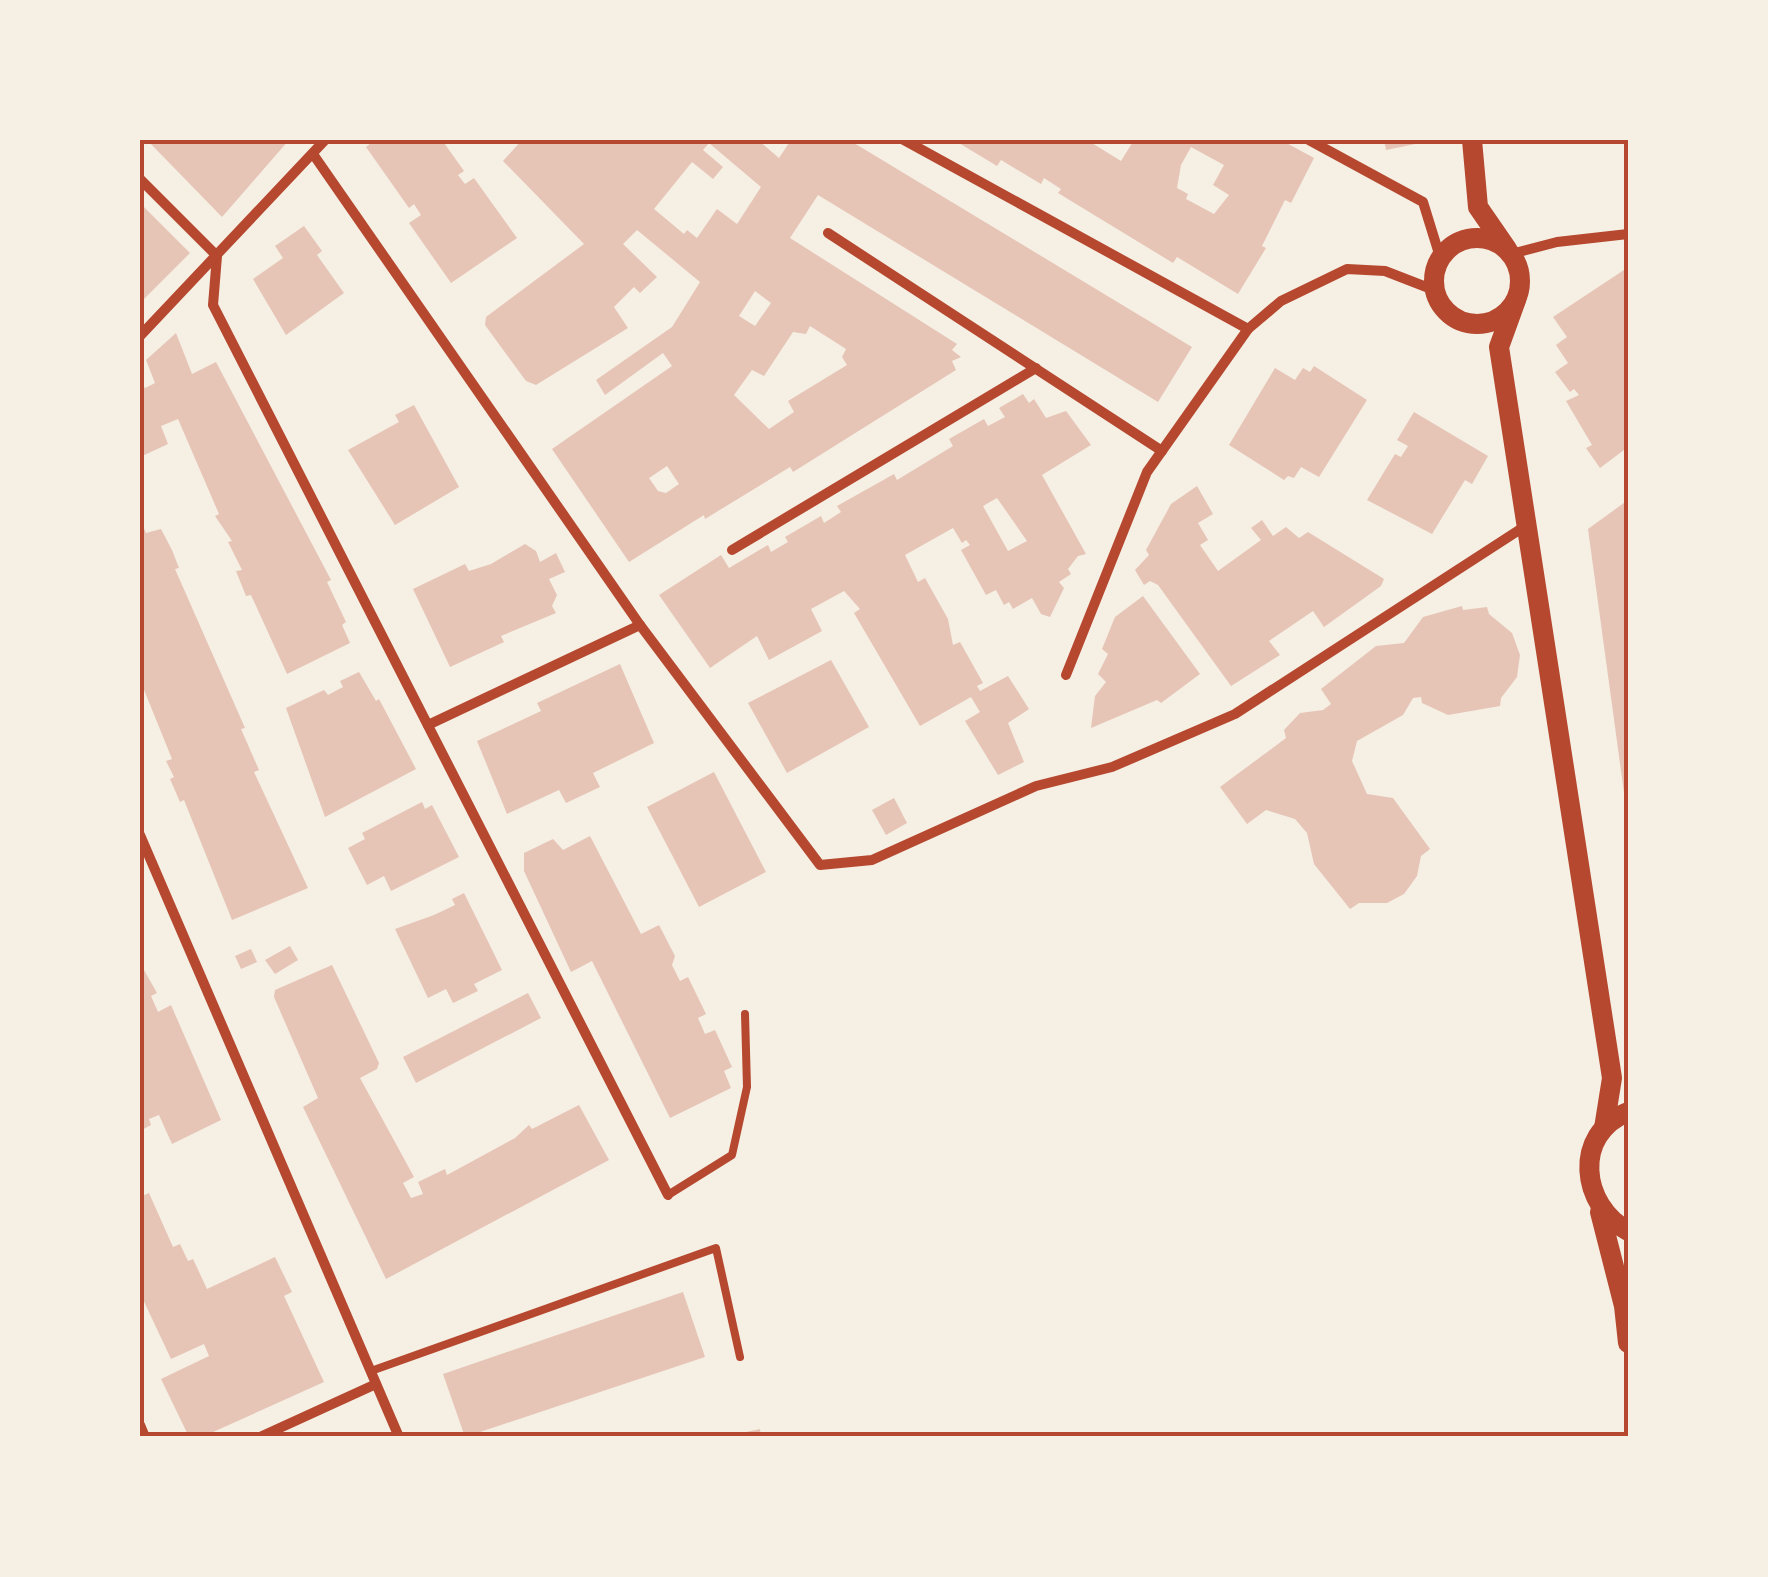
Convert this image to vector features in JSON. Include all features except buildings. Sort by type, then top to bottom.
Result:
[{"type":"main road","points":[[1472,140],[1478,207],[1519,270],[1516,300],[1499,348],[1612,1078],[1604,1128]]},
{"type":"main road","points":[[1478,207],[1446,251],[1434,290],[1442,306],[1455,318],[1499,348]]},
{"type":"main road","points":[[1446,251],[1483,238],[1511,254]]},
{"type":"main road","points":[[1455,318],[1471,324],[1488,322],[1504,314],[1516,300]]},
{"type":"main road","points":[[1612,1078],[1628,1093]]},
{"type":"main road","points":[[1628,1112],[1604,1128],[1592,1146],[1588,1168],[1624,1306],[1628,1343]]},
{"type":"main road","points":[[1600,1210],[1628,1231]]},
{"type":"street","points":[[140,336],[325,140]]},
{"type":"street","points":[[904,140],[1248,329]]},
{"type":"street","points":[[1309,140],[1423,202],[1446,251]]},
{"type":"street","points":[[313,154],[640,625],[820,865],[872,860],[1036,786],[1112,767],[1236,714],[1528,524]]},
{"type":"street","points":[[140,179],[217,256],[213,304],[668,1195]]},
{"type":"street","points":[[828,233],[1162,451]]},
{"type":"street","points":[[1511,254],[1557,242],[1628,234]]},
{"type":"street","points":[[1066,675],[1147,472],[1248,329],[1281,300],[1347,269],[1385,270],[1434,290]]},
{"type":"street","points":[[732,550],[1036,368]]},
{"type":"street","points":[[428,725],[640,625]]},
{"type":"street","points":[[140,835],[399,1437]]},
{"type":"street","points":[[260,1437],[376,1384]]},
{"type":"street","points":[[140,1426],[145,1437]]},
{"type":"lane","points":[[668,1195],[732,1155],[747,1087],[744,1014]]},
{"type":"lane","points":[[371,1370],[716,1248],[740,1357]]}]
